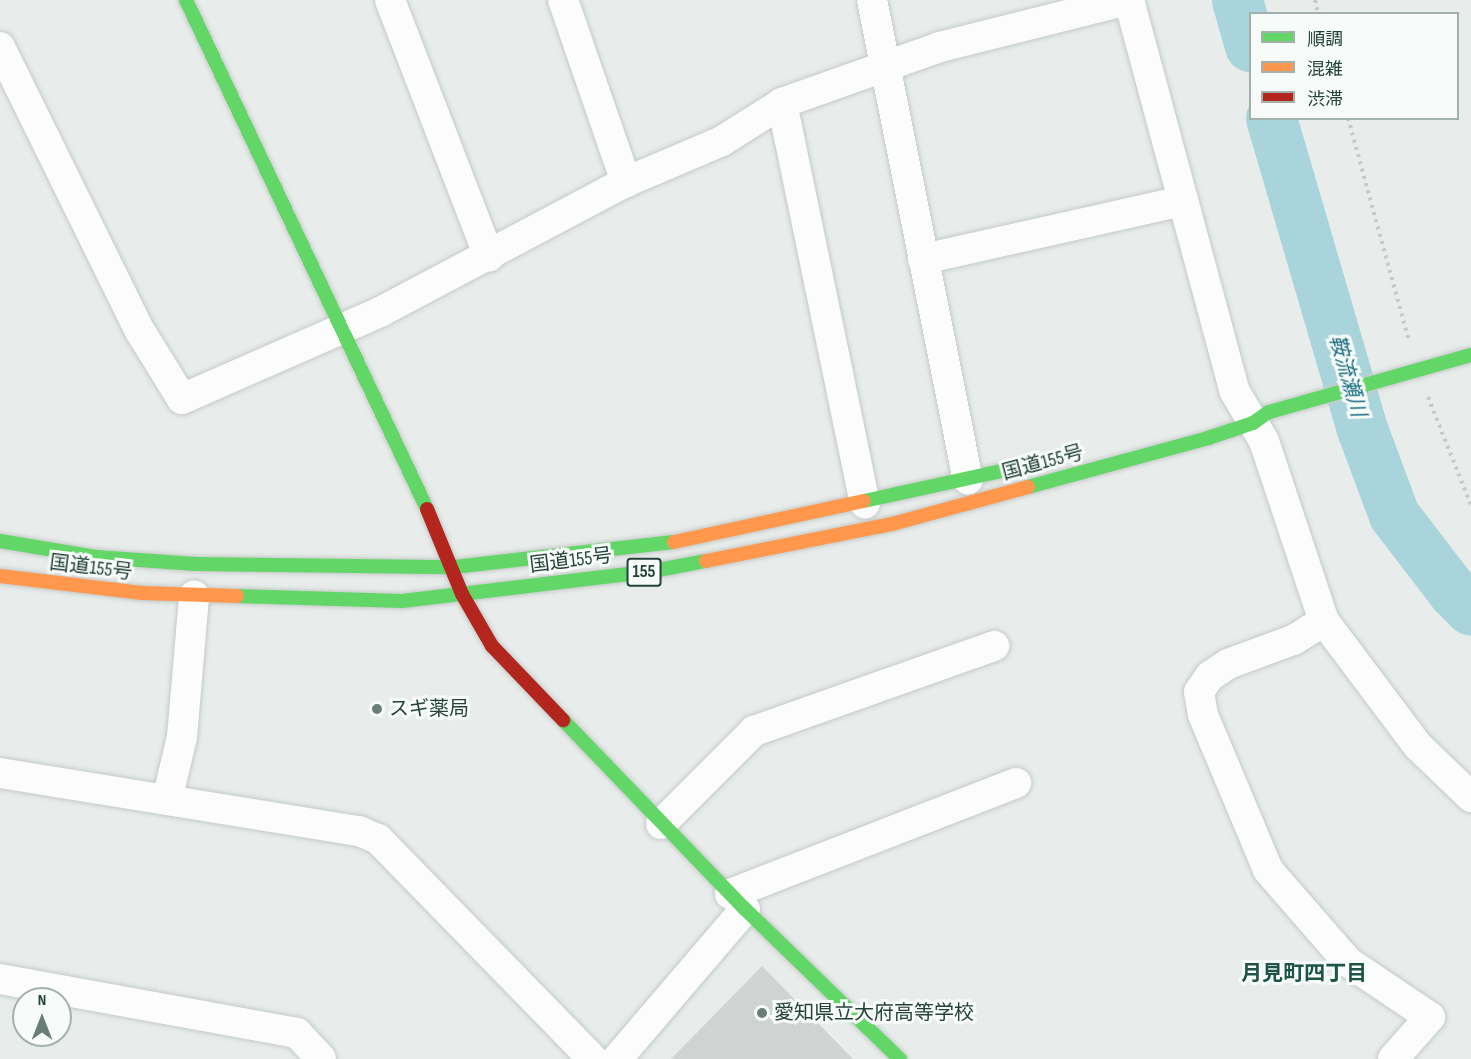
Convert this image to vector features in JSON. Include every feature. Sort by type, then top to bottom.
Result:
[{"type":"main road","points":[[186,0],[454,567],[462,594],[492,646],[661,824],[900,1059]]},
{"type":"main road","name":"国道155号","points":[[0,576],[194,596],[402,601],[653,572],[892,524],[1255,413],[1471,355]]},
{"type":"main road","name":"国道155号","points":[[0,541],[96,557],[196,564],[454,567],[644,548],[865,502],[1038,462]]},
{"type":"street","points":[[390,0],[489,256]]},
{"type":"street","points":[[563,0],[627,182]]},
{"type":"street","points":[[872,0],[968,479]]},
{"type":"street","points":[[0,47],[140,331],[182,399],[342,328],[489,256],[627,182],[722,141],[782,103],[939,47],[1128,0],[1234,392],[1255,413],[1324,621],[1418,746],[1471,797]]},
{"type":"street","points":[[782,103],[865,502]]},
{"type":"street","points":[[924,259],[1183,201]]},
{"type":"street","points":[[167,800],[182,737],[194,596]]},
{"type":"street","points":[[1324,621],[1293,640],[1228,664],[1210,676],[1199,692],[1203,715],[1268,870],[1347,962],[1430,1017],[1393,1059]]},
{"type":"street","points":[[661,824],[754,732],[994,646]]},
{"type":"street","points":[[0,773],[359,831],[378,839],[593,1059]]},
{"type":"street","points":[[617,1059],[738,901],[1016,783]]},
{"type":"street","points":[[0,979],[297,1033],[321,1059]]},
{"type":"path","points":[[1349,120],[1417,368],[1471,505]]},
{"type":"building","name":"愛知県立大府高等学校","points":[[762,966],[853,1059],[671,1059]]},
{"type":"waterway","name":"鞍流瀬川","points":[[1237,0],[1249,42]]},
{"type":"waterway","name":"鞍流瀬川","points":[[1272,120],[1362,429],[1394,515],[1453,592],[1471,610]]},
{"type":"traffic: fast","points":[[186,0],[427,509]]},
{"type":"traffic: fast","points":[[1028,487],[1208,438],[1253,423],[1269,412],[1471,355]]},
{"type":"traffic: fast","points":[[864,501],[1020,467]]},
{"type":"traffic: fast","points":[[0,541],[96,557],[196,564],[454,567],[674,542]]},
{"type":"traffic: fast","points":[[237,596],[402,601],[653,571],[706,561]]},
{"type":"traffic: fast","points":[[563,720],[745,909],[900,1059]]},
{"type":"traffic: slow","points":[[706,561],[892,524],[1028,487]]},
{"type":"traffic: slow","points":[[674,542],[864,501]]},
{"type":"traffic: slow","points":[[0,576],[142,593],[237,596]]},
{"type":"traffic: jam","points":[[427,509],[462,594],[492,646],[563,720]]},
{"type":"place","name":"スギ薬局","points":[[377,709]]},
{"type":"place","name":"愛知県立大府高等学校","points":[[762,1013]]},
{"type":"district","name":"月見町四丁目","points":[[1304,974]]}]
